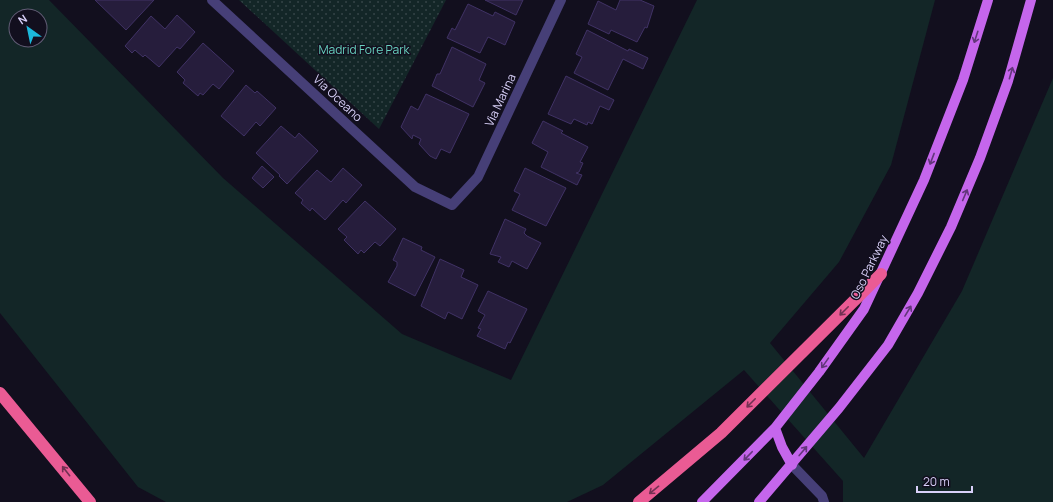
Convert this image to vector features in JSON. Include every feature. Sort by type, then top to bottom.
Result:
[{"type":"highway","points":[[639,502],[721,433],[881,274]]},
{"type":"highway","points":[[0,392],[90,502]]},
{"type":"main road","name":"Oso Parkway","points":[[702,502],[775,428],[819,372],[864,309],[927,172],[963,80],[988,0]]},
{"type":"main road","points":[[759,502],[792,465],[888,345],[918,293],[951,227],[980,158],[1008,81],[1031,0]]},
{"type":"main road","points":[[775,428],[782,447],[792,465]]},
{"type":"street","name":"Via Oceano","points":[[212,0],[415,187],[452,205]]},
{"type":"street","name":"Via Marina","points":[[452,205],[478,177],[561,0]]},
{"type":"street","points":[[792,465],[822,496],[824,502]]},
{"type":"green space","points":[[0,0],[49,0],[223,178],[402,334],[511,380],[697,0],[935,0],[891,165],[839,262],[770,343],[864,458],[962,291],[1053,78],[1053,502],[843,502],[843,481],[744,370],[603,485],[567,502],[166,502],[138,487],[0,313]]},
{"type":"green space","name":"Madrid Fore Park","points":[[239,0],[446,0],[379,129]]},
{"type":"building","points":[[95,0],[154,0],[126,30]]},
{"type":"building","points":[[485,0],[523,0],[516,15]]},
{"type":"building","points":[[620,0],[640,0],[654,6],[647,28],[645,27],[637,42],[611,30],[609,34],[588,24],[598,1],[616,10]]},
{"type":"building","points":[[468,4],[493,16],[495,12],[515,22],[505,45],[488,37],[480,53],[447,38],[452,28],[455,30]]},
{"type":"building","points":[[177,15],[195,32],[180,49],[177,47],[159,67],[145,55],[143,57],[135,50],[132,53],[125,46],[151,16],[165,29]]},
{"type":"building","points":[[587,30],[628,51],[629,49],[648,58],[643,69],[623,59],[608,90],[574,73],[582,57],[576,54]]},
{"type":"building","points":[[203,43],[234,71],[219,89],[213,84],[203,95],[200,93],[198,96],[183,83],[185,80],[177,72]]},
{"type":"building","points":[[452,47],[486,64],[479,80],[485,83],[473,107],[432,86],[437,74],[440,74]]},
{"type":"building","points":[[566,76],[614,100],[609,110],[600,106],[592,124],[588,122],[587,125],[574,119],[571,124],[548,114]]},
{"type":"building","points":[[246,85],[255,93],[257,91],[276,108],[260,126],[256,122],[244,136],[221,116]]},
{"type":"building","points":[[426,94],[469,114],[450,153],[441,149],[436,159],[430,156],[419,144],[421,139],[413,135],[412,139],[401,127],[411,106],[418,110]]},
{"type":"building","points":[[543,121],[563,131],[561,133],[588,147],[580,162],[583,163],[579,172],[576,173],[582,175],[577,185],[541,167],[548,152],[532,143]]},
{"type":"building","points":[[281,126],[295,138],[299,133],[318,151],[287,184],[279,176],[280,175],[256,153]]},
{"type":"building","points":[[262,166],[274,177],[263,188],[252,178]]},
{"type":"building","points":[[343,168],[362,185],[346,203],[343,200],[325,220],[312,208],[310,211],[301,203],[303,200],[295,193],[317,170],[331,182]]},
{"type":"building","points":[[525,168],[566,188],[546,226],[512,210],[520,194],[514,191]]},
{"type":"building","points":[[365,201],[396,229],[380,246],[375,242],[364,253],[361,250],[358,254],[344,240],[347,237],[338,229]]},
{"type":"building","points":[[505,219],[526,229],[524,233],[527,236],[541,243],[527,269],[512,261],[509,267],[498,262],[501,257],[490,254]]},
{"type":"building","points":[[403,238],[422,247],[421,250],[435,257],[415,296],[388,282],[397,266],[397,262],[393,260]]},
{"type":"building","points":[[440,259],[464,270],[461,277],[478,285],[462,319],[448,312],[445,319],[421,306]]},
{"type":"building","points":[[488,291],[527,309],[510,343],[508,342],[505,349],[477,336],[481,329],[478,328],[485,315],[478,311]]}]
